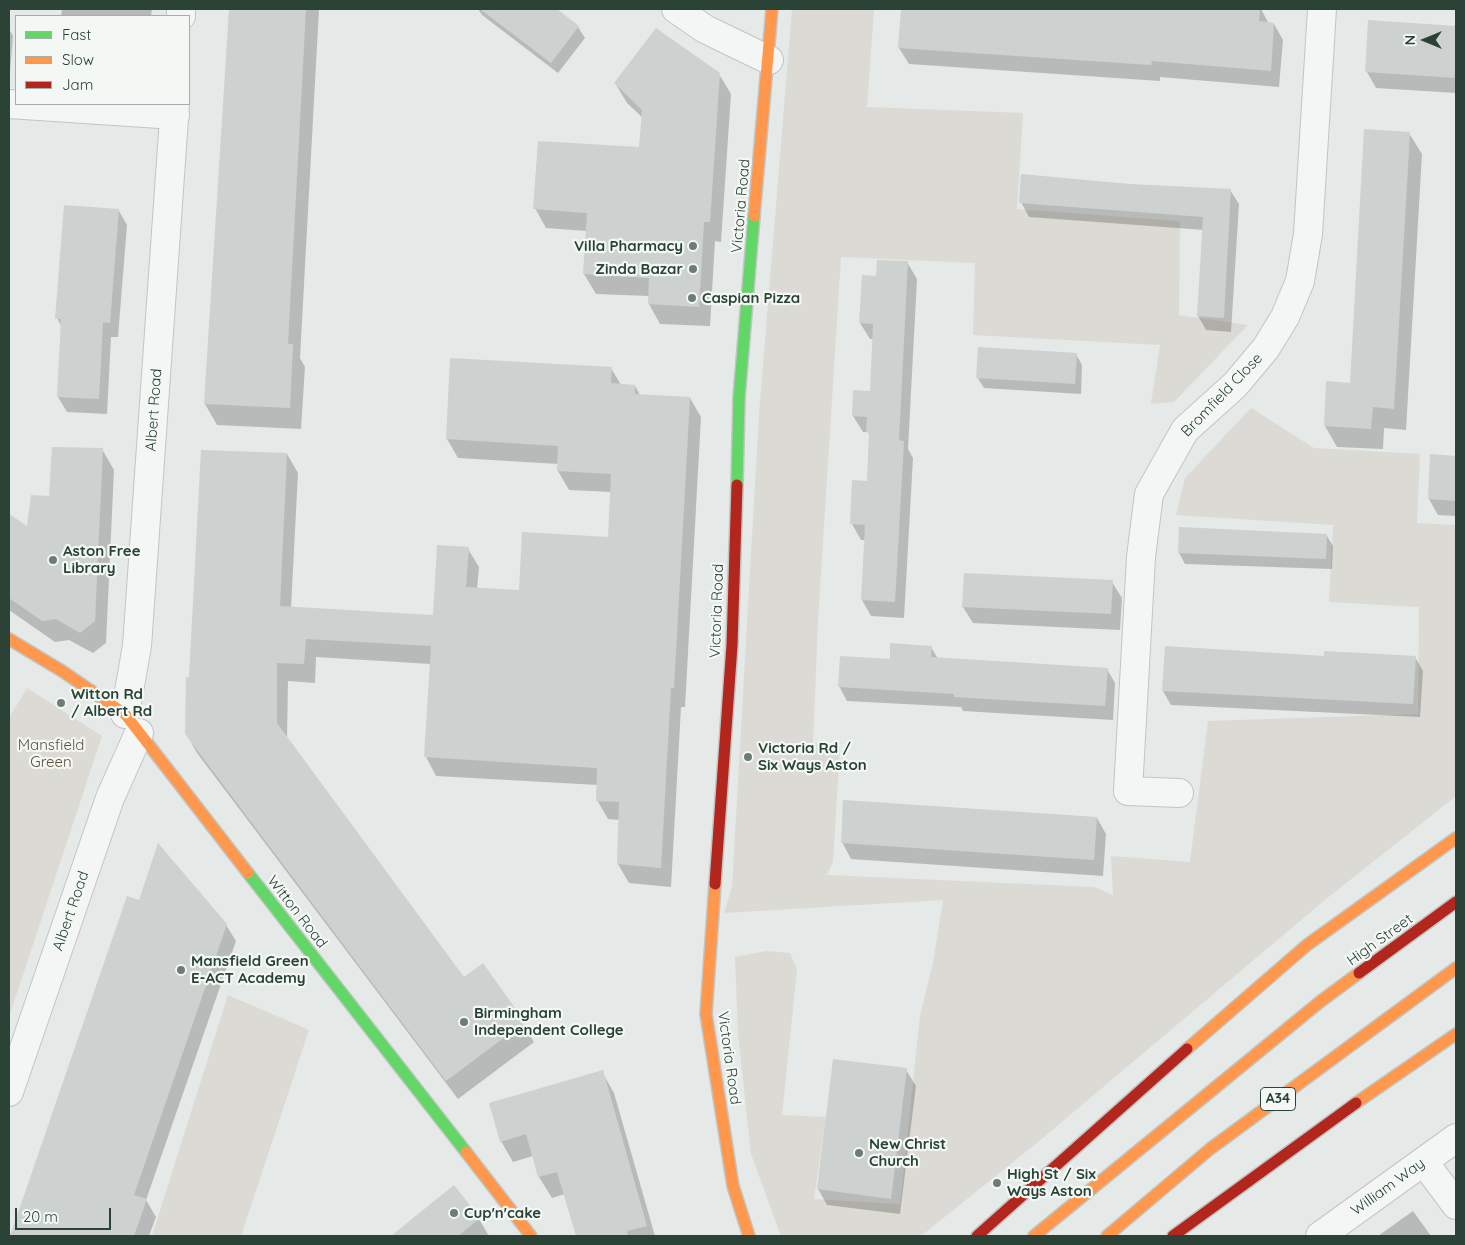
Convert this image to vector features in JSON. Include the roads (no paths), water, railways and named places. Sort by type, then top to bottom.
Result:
[{"type":"main road","name":"Victoria Road","points":[[748,1236],[739,1212],[733,1186],[706,1014],[732,645],[739,398],[772,9]]},
{"type":"main road","name":"Witton Road","points":[[9,639],[62,671],[132,724],[531,1236]]},
{"type":"main road","points":[[977,1236],[1069,1152],[1307,944],[1456,838]]},
{"type":"main road","name":"High Street","points":[[1034,1236],[1321,1001],[1456,902]]},
{"type":"main road","name":"A34","points":[[1106,1236],[1210,1149],[1456,968]]},
{"type":"main road","points":[[1173,1236],[1332,1120],[1456,1034]]},
{"type":"main road","name":"Victoria Road","points":[[739,1212],[740,1236]]},
{"type":"street","points":[[676,9],[705,29],[768,60]]},
{"type":"street","name":"Bromfield Close","points":[[1179,793],[1128,792],[1141,557],[1149,494],[1184,430],[1235,385],[1266,348],[1285,317],[1300,282],[1308,234],[1322,9]]},
{"type":"street","points":[[42,105],[175,109]]},
{"type":"street","name":"Albert Road","points":[[9,1092],[110,798],[132,724],[175,109]]},
{"type":"street","name":"William Way","points":[[1320,1236],[1456,1138]]},
{"type":"street","points":[[1424,1162],[1456,1205]]},
{"type":"place","name":"Villa Pharmacy","points":[[693,246]]},
{"type":"place","name":"Zinda Bazar","points":[[693,269]]},
{"type":"place","name":"Caspian Pizza","points":[[692,298]]},
{"type":"place","name":"Aston Free Library","points":[[53,560]]},
{"type":"place","name":"Witton Rd / Albert Rd","points":[[61,703]]},
{"type":"place","name":"Victoria Rd / Six Ways Aston","points":[[748,757]]},
{"type":"place","name":"Mansfield Green E-ACT Academy","points":[[181,970]]},
{"type":"place","name":"Birmingham Independent College","points":[[464,1022]]},
{"type":"place","name":"New Christ Church","points":[[859,1153]]},
{"type":"place","name":"High St / Six Ways Aston","points":[[997,1183]]},
{"type":"place","name":"Cup'n'cake","points":[[454,1213]]},
{"type":"park label","name":"Mansfield Green","points":[[51,754]]}]
